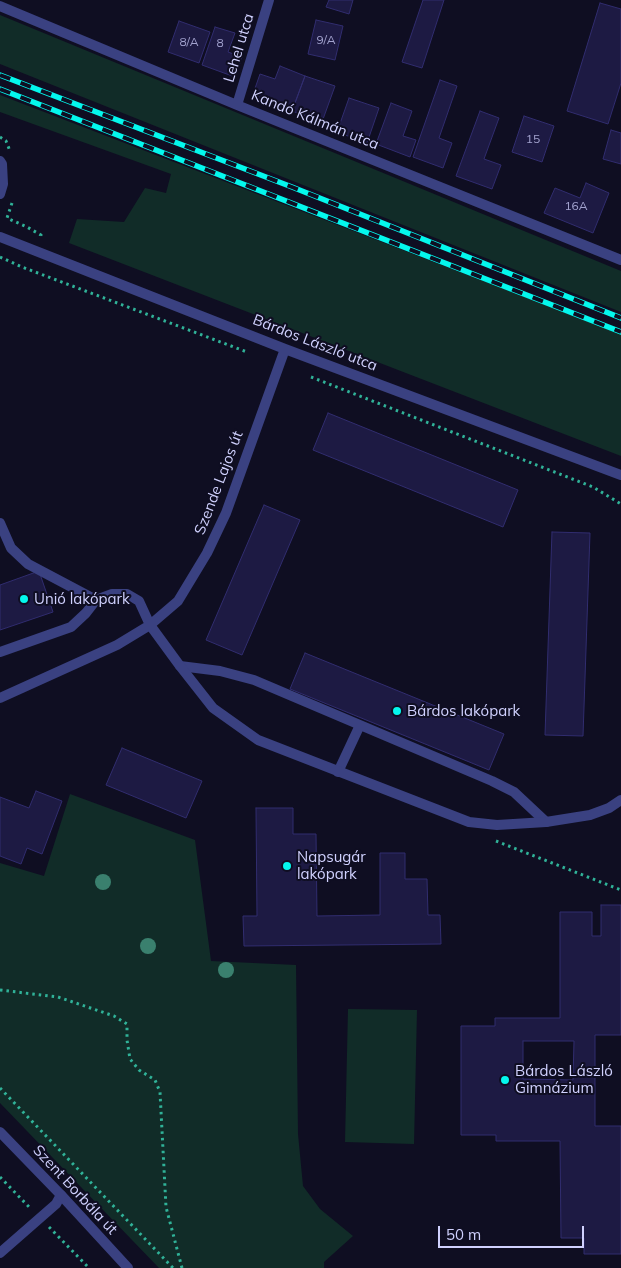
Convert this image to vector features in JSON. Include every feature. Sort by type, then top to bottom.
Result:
[{"type":"street","name":"Lehel utca","points":[[237,105],[269,0]]},
{"type":"street","name":"Kandó Kálmán utca","points":[[0,6],[237,105],[621,260]]},
{"type":"street","points":[[0,161],[2,164],[3,184],[0,194]]},
{"type":"street","name":"Bárdos László utca","points":[[0,237],[285,349],[621,475]]},
{"type":"street","name":"Szende Lajos út","points":[[0,698],[117,645],[150,625],[178,602],[208,552],[226,513],[285,349]]},
{"type":"street","points":[[0,523],[11,548],[28,564],[96,600]]},
{"type":"street","points":[[0,652],[70,627],[86,613],[96,600],[112,594],[127,594],[138,601],[150,625],[213,708],[258,740],[469,822],[497,825],[546,822],[590,815],[609,808],[621,800]]},
{"type":"street","points":[[180,666],[220,671],[254,680],[492,781],[514,792],[546,822]]},
{"type":"street","points":[[338,772],[360,726]]},
{"type":"street","name":"Szent Borbála út","points":[[0,1132],[62,1195],[128,1268]]},
{"type":"street","points":[[0,1253],[56,1204],[62,1195]]},
{"type":"path","points":[[0,137],[6,141],[12,155]]},
{"type":"path","points":[[15,194],[7,218],[41,235],[22,267]]},
{"type":"path","points":[[0,257],[252,354]]},
{"type":"path","points":[[304,374],[593,487],[621,504]]},
{"type":"path","points":[[491,839],[621,890]]},
{"type":"path","points":[[0,990],[58,997],[114,1016],[127,1024],[130,1059],[139,1070],[155,1080],[160,1092],[166,1208],[182,1268]]},
{"type":"path","points":[[0,1088],[173,1268]]},
{"type":"green space","points":[[0,15],[621,271],[621,312],[0,64]]},
{"type":"green space","points":[[0,95],[621,334],[621,456],[69,243],[77,219],[124,222],[145,188],[166,193],[171,174],[0,112]]},
{"type":"green space","points":[[70,794],[195,840],[211,961],[296,965],[298,1134],[303,1186],[320,1209],[353,1236],[324,1262],[324,1268],[159,1268],[0,1103],[0,863],[44,876]]},
{"type":"green space","points":[[348,1009],[417,1010],[414,1144],[345,1142]]},
{"type":"building","points":[[329,0],[353,0],[349,14],[326,7]]},
{"type":"building","points":[[423,0],[444,0],[422,68],[402,62]]},
{"type":"building","points":[[600,3],[621,9],[621,83],[608,124],[567,111]]},
{"type":"building","points":[[316,20],[343,26],[335,60],[308,54]]},
{"type":"building","points":[[179,21],[210,32],[199,63],[168,52]]},
{"type":"building","points":[[215,27],[235,33],[228,52],[242,57],[235,77],[202,65]]},
{"type":"building","points":[[280,66],[305,76],[292,111],[252,97],[260,74],[275,79]]},
{"type":"building","points":[[305,76],[335,86],[322,122],[292,111]]},
{"type":"building","points":[[440,80],[457,86],[439,138],[452,143],[443,168],[413,157]]},
{"type":"building","points":[[349,98],[379,108],[367,143],[337,132]]},
{"type":"building","points":[[391,103],[412,111],[403,136],[416,140],[410,157],[376,144]]},
{"type":"building","points":[[480,111],[499,118],[484,159],[501,165],[492,189],[456,176]]},
{"type":"building","points":[[524,116],[554,126],[542,162],[512,152]]},
{"type":"building","points":[[611,130],[621,133],[621,164],[603,159]]},
{"type":"building","points":[[586,183],[609,193],[593,233],[544,213],[555,188],[580,198]]},
{"type":"building","points":[[328,413],[518,490],[503,527],[313,450]]},
{"type":"building","points":[[264,505],[300,520],[242,655],[206,640]]},
{"type":"building","name":"Bárdos lakópark","points":[[552,532],[590,533],[583,736],[545,735]]},
{"type":"building","name":"Unió lakópark","points":[[39,571],[53,612],[0,630],[0,585]]},
{"type":"building","name":"Bárdos lakópark","points":[[305,653],[504,734],[489,770],[290,689]]},
{"type":"building","points":[[122,748],[202,781],[186,818],[106,785]]},
{"type":"building","points":[[36,791],[62,801],[42,854],[27,848],[21,864],[0,856],[0,797],[29,808]]},
{"type":"building","name":"Napsugár lakópark","points":[[256,808],[293,808],[293,834],[316,834],[317,916],[380,915],[380,853],[405,853],[405,879],[427,879],[428,915],[440,915],[441,944],[244,946],[243,916],[257,916]]},
{"type":"building","name":"Bárdos László Gimnázium","points":[[601,905],[621,905],[621,1035],[595,1035],[595,1126],[621,1126],[621,1254],[584,1254],[584,1238],[561,1238],[560,1141],[496,1141],[496,1135],[461,1135],[461,1026],[495,1026],[495,1018],[560,1018],[560,912],[592,912],[592,936],[601,936]],"holes":[[[523,1041],[574,1041],[573,1080],[523,1079]]]},
{"type":"railway","points":[[0,75],[292,187],[621,318]]},
{"type":"railway","points":[[0,89],[621,332]]},
{"type":"place","name":"Unió lakópark","points":[[24,599]]},
{"type":"place","name":"Bárdos lakópark","points":[[397,711]]},
{"type":"place","name":"Napsugár lakópark","points":[[287,866]]},
{"type":"place","name":"Bárdos László Gimnázium","points":[[505,1080]]}]
